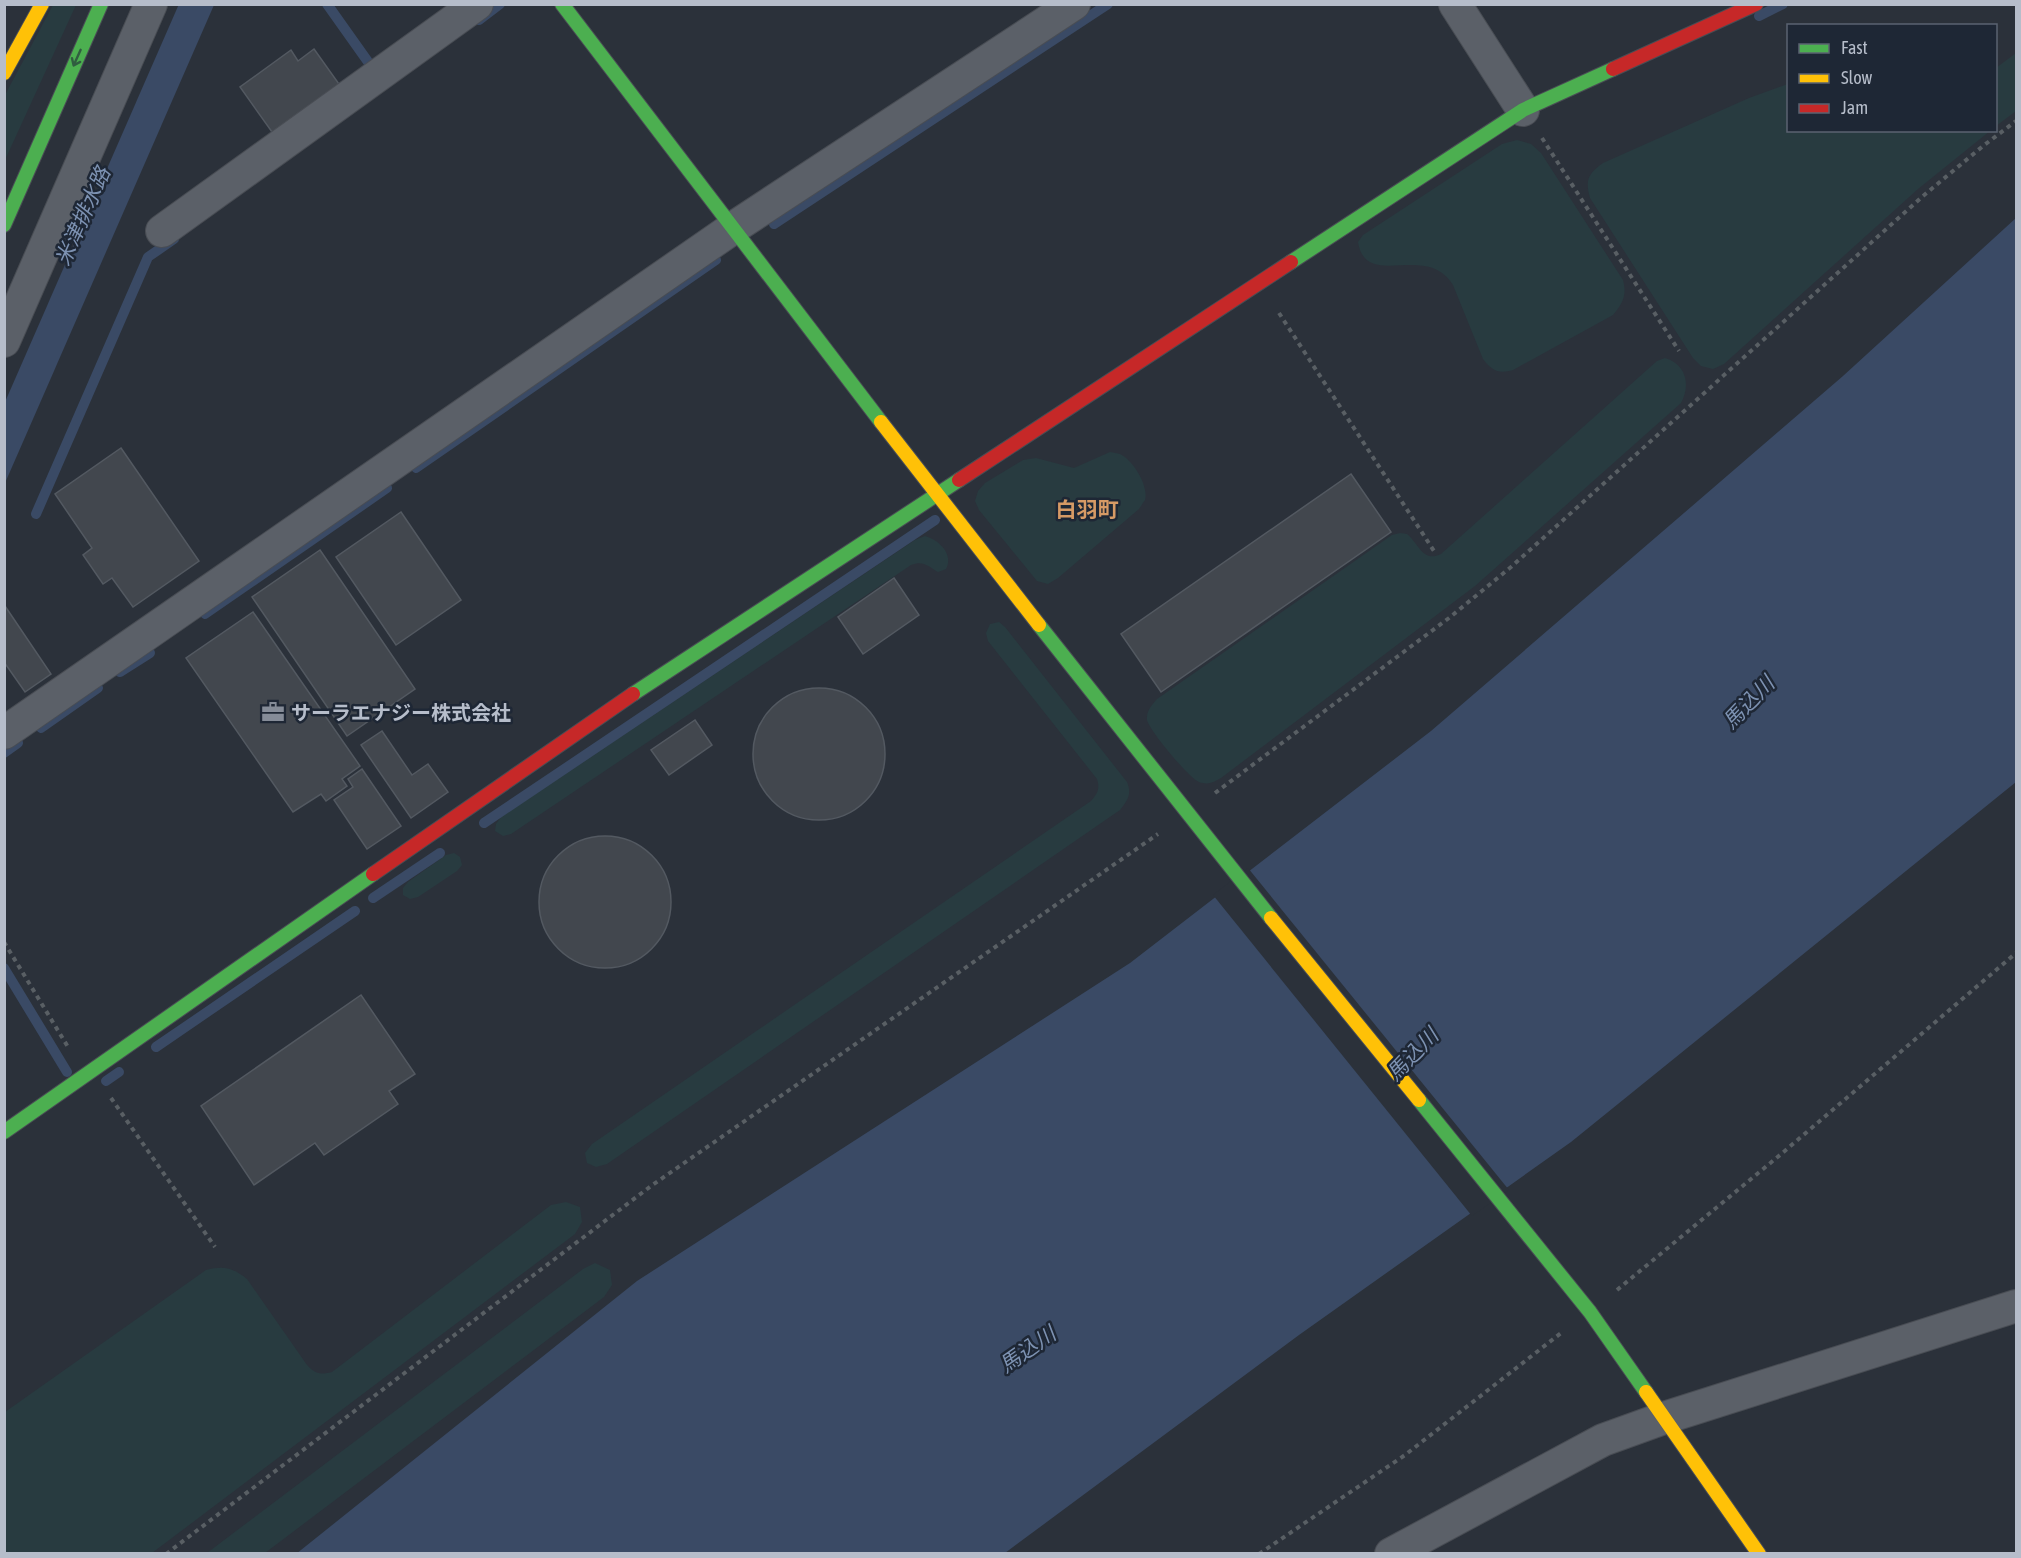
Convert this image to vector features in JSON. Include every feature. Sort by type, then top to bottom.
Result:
[{"type":"main road","points":[[4,73],[42,4]]},
{"type":"main road","points":[[4,225],[101,4]]},
{"type":"main road","points":[[562,4],[937,495],[1187,814],[1590,1312],[1759,1554]]},
{"type":"main road","points":[[4,1132],[601,715],[1523,110],[1756,4]]},
{"type":"street","points":[[4,341],[151,4]]},
{"type":"street","points":[[162,231],[477,4]]},
{"type":"street","points":[[4,733],[733,228],[1074,4]]},
{"type":"street","points":[[1455,4],[1523,110]]},
{"type":"street","points":[[1391,1554],[1603,1440],[1664,1418],[2016,1306]]},
{"type":"path","points":[[1523,110],[1679,351]]},
{"type":"path","points":[[166,1554],[651,1186],[1187,814],[1480,592],[1923,196],[2016,121]]},
{"type":"path","points":[[1260,283],[1434,552]]},
{"type":"path","points":[[4,942],[89,1073],[215,1247]]},
{"type":"path","points":[[1259,1554],[1405,1455],[1590,1312],[1780,1155],[2016,953]]},
{"type":"green space","points":[[53,5],[76,5],[5,160],[5,95]]},
{"type":"green space","points":[[2016,53],[2016,111],[1997,125],[1997,67]]},
{"type":"green space","points":[[1787,84],[1787,132],[1989,132],[1918,189],[1724,364],[1713,369],[1701,366],[1693,358],[1590,198],[1588,182],[1594,171],[1603,163],[1749,98]]},
{"type":"green space","points":[[1517,140],[1531,144],[1541,153],[1623,280],[1624,295],[1622,303],[1613,315],[1513,370],[1504,372],[1493,369],[1483,359],[1453,285],[1441,273],[1428,267],[1384,266],[1372,263],[1363,256],[1358,242],[1363,235],[1502,144]]},
{"type":"green space","points":[[1665,358],[1678,365],[1685,376],[1686,389],[1681,403],[1475,586],[1221,778],[1210,783],[1199,782],[1162,743],[1147,720],[1148,711],[1157,699],[1392,535],[1407,534],[1425,554],[1435,556],[1441,554],[1657,361]]},
{"type":"green space","points":[[1110,452],[1125,457],[1135,468],[1145,488],[1145,500],[1139,509],[1058,578],[1048,584],[1037,581],[979,510],[975,501],[978,491],[985,483],[1023,460],[1036,458],[1074,468]]},
{"type":"green space","points":[[925,536],[944,548],[948,558],[946,569],[938,572],[922,563],[911,565],[511,834],[503,836],[495,831],[496,824],[501,817],[915,540]]},
{"type":"green space","points":[[999,622],[1127,782],[1129,793],[1120,810],[607,1164],[596,1167],[587,1163],[585,1153],[592,1144],[1091,801],[1097,793],[1097,779],[988,641],[986,633],[990,624]]},
{"type":"green space","points":[[454,853],[460,857],[462,865],[457,871],[418,897],[410,899],[403,895],[403,888],[408,882],[446,855]]},
{"type":"green space","points":[[566,1202],[580,1207],[582,1222],[575,1234],[152,1553],[5,1553],[5,1412],[206,1270],[228,1268],[247,1279],[307,1365],[316,1372],[328,1373],[551,1205]]},
{"type":"green space","points":[[595,1263],[610,1270],[612,1285],[604,1297],[265,1553],[207,1553],[583,1269]]},
{"type":"water","points":[[179,4],[214,5],[5,483],[5,402]]},
{"type":"water","name":"馬込川","points":[[2016,218],[2016,782],[1571,1142],[1299,1335],[1005,1553],[296,1554],[637,1281],[1130,963],[1431,731],[1843,376]]},
{"type":"pier","points":[[1248,868],[1509,1190],[1472,1216],[1213,895]]},
{"type":"building","points":[[314,49],[339,84],[272,132],[240,87],[291,50],[298,61]]},
{"type":"building","points":[[121,448],[199,561],[133,607],[112,578],[103,584],[83,555],[92,548],[55,494]]},
{"type":"building","points":[[1351,474],[1391,532],[1161,692],[1121,634]]},
{"type":"building","points":[[401,512],[461,600],[396,645],[336,557]]},
{"type":"building","points":[[320,550],[415,689],[347,736],[252,597]]},
{"type":"building","points":[[894,578],[919,615],[863,654],[838,617]]},
{"type":"building","points":[[5,606],[51,674],[25,692],[4,662]]},
{"type":"building","points":[[253,612],[360,766],[342,779],[347,786],[326,801],[321,794],[293,812],[186,658]]},
{"type":"building","points":[[819,688],[844,693],[866,707],[880,729],[885,754],[880,779],[866,801],[844,815],[819,820],[794,815],[772,801],[758,779],[753,754],[758,729],[772,707],[794,693]]},
{"type":"building","points":[[695,720],[712,745],[669,775],[651,750]]},
{"type":"building","points":[[382,731],[412,775],[428,764],[448,792],[411,818],[361,745]]},
{"type":"building","points":[[362,769],[401,826],[367,849],[334,800],[353,787],[348,779]]},
{"type":"building","points":[[605,836],[630,841],[652,855],[666,877],[671,902],[666,927],[652,949],[630,963],[605,968],[580,963],[558,949],[544,927],[539,902],[544,877],[558,855],[580,841]]},
{"type":"building","points":[[361,995],[415,1074],[389,1091],[398,1104],[324,1155],[315,1143],[254,1185],[201,1106]]},
{"type":"waterway","points":[[327,4],[371,66]]},
{"type":"waterway","points":[[479,20],[500,4]]},
{"type":"waterway","points":[[774,224],[1108,4]]},
{"type":"waterway","points":[[1759,16],[1783,4]]},
{"type":"waterway","points":[[36,514],[148,257],[174,239]]},
{"type":"waterway","points":[[416,468],[716,260]]},
{"type":"waterway","points":[[205,614],[387,488]]},
{"type":"waterway","points":[[484,823],[935,520]]},
{"type":"waterway","points":[[120,672],[150,653]]},
{"type":"waterway","points":[[41,728],[98,688]]},
{"type":"waterway","points":[[4,753],[18,743]]},
{"type":"waterway","points":[[373,898],[440,853]]},
{"type":"waterway","points":[[156,1047],[355,911]]},
{"type":"waterway","points":[[4,968],[67,1072]]},
{"type":"waterway","points":[[106,1081],[119,1072]]},
{"type":"traffic: fast","points":[[4,225],[101,4]]},
{"type":"traffic: fast","points":[[562,4],[881,422]]},
{"type":"traffic: fast","points":[[1291,262],[1523,110],[1613,69]]},
{"type":"traffic: fast","points":[[633,694],[959,480]]},
{"type":"traffic: fast","points":[[1039,625],[1271,918]]},
{"type":"traffic: fast","points":[[4,1132],[373,874]]},
{"type":"traffic: fast","points":[[1419,1100],[1590,1312],[1646,1392]]},
{"type":"traffic: slow","points":[[4,73],[42,4]]},
{"type":"traffic: slow","points":[[881,422],[1039,625]]},
{"type":"traffic: slow","points":[[1271,918],[1419,1100]]},
{"type":"traffic: slow","points":[[1646,1392],[1759,1554]]},
{"type":"traffic: jam","points":[[1613,69],[1756,4]]},
{"type":"traffic: jam","points":[[959,480],[1291,262]]},
{"type":"traffic: jam","points":[[373,874],[633,694]]},
{"type":"place","name":"サーラエナジー株式会社","points":[[273,712]]},
{"type":"district","name":"白羽町","points":[[1087,509]]},
{"type":"water label","name":"米津排水路","points":[[82,216]]}]
